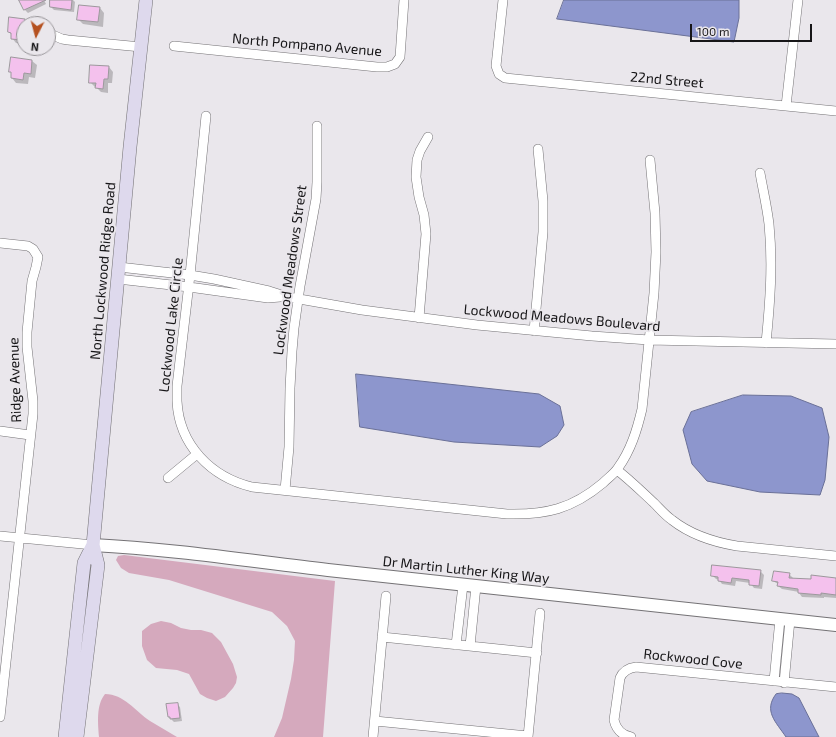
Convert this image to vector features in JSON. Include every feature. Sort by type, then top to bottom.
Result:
[{"type":"main road","name":"North Lockwood Ridge Road","points":[[77,737],[98,565],[93,544],[130,147],[146,0]]},
{"type":"main road","name":"North Lockwood Ridge Road","points":[[65,737],[84,563],[93,544]]},
{"type":"street","name":"North Pompano Avenue","points":[[174,46],[387,67],[395,64],[400,57],[404,0]]},
{"type":"street","name":"22nd Street","points":[[503,0],[496,66],[498,72],[505,78],[836,111]]},
{"type":"street","points":[[786,106],[798,0]]},
{"type":"street","points":[[56,36],[68,40],[141,47]]},
{"type":"street","name":"Lockwood Lake Circle","points":[[206,116],[189,287],[177,386],[177,402],[179,417],[184,432],[197,454],[209,466],[233,481],[252,487],[507,514],[526,514],[552,511],[564,507],[585,497],[618,470]]},
{"type":"street","name":"Lockwood Meadows Street","points":[[285,490],[289,447],[292,352],[298,298],[316,199],[317,126]]},
{"type":"street","points":[[419,318],[426,234],[424,215],[416,177],[420,151],[428,137]]},
{"type":"street","points":[[534,331],[543,232],[538,149]]},
{"type":"street","points":[[650,160],[655,213],[656,252],[654,292],[642,409],[633,442],[618,470],[671,519],[684,528],[704,538],[730,545],[836,556]]},
{"type":"street","points":[[760,173],[769,223],[771,257],[770,298],[766,343]]},
{"type":"street","name":"Ridge Avenue","points":[[0,243],[28,246],[33,249],[38,257],[32,280],[27,332],[33,414],[20,538],[4,645],[0,717]]},
{"type":"street","name":"Lockwood Meadows Boulevard","points":[[119,273],[190,275],[214,279],[288,297],[362,310],[478,326],[649,340],[836,344]]},
{"type":"street","name":"Lockwood Meadows Boulevard","points":[[119,273],[189,287],[268,298],[288,297]]},
{"type":"street","points":[[0,431],[30,435]]},
{"type":"street","points":[[168,478],[197,454]]},
{"type":"street","points":[[0,536],[93,544]]},
{"type":"street","name":"Dr Martin Luther King Way","points":[[93,544],[128,546],[463,585],[836,625]]},
{"type":"street","points":[[456,645],[463,585]]},
{"type":"street","points":[[470,646],[476,586]]},
{"type":"street","points":[[373,737],[386,596]]},
{"type":"street","points":[[375,721],[528,736],[540,613]]},
{"type":"street","points":[[774,682],[785,620]]},
{"type":"street","points":[[784,682],[785,620]]},
{"type":"street","points":[[382,638],[536,653]]},
{"type":"street","name":"Rockwood Cove","points":[[631,737],[621,733],[614,720],[620,678],[626,670],[631,668],[636,667],[836,687]]},
{"type":"shaded area","points":[[124,555],[335,581],[323,737],[274,737],[282,718],[291,679],[295,641],[287,626],[272,612],[169,580],[129,573],[121,568],[116,560],[118,556]]},
{"type":"shaded area","points":[[161,621],[171,623],[181,628],[201,630],[212,633],[221,642],[233,664],[237,677],[233,688],[225,697],[216,701],[207,698],[200,694],[189,674],[177,670],[156,668],[147,660],[142,646],[142,631],[151,624]]},
{"type":"shaded area","points":[[105,694],[124,700],[150,721],[177,737],[99,737],[99,709],[102,698]]},
{"type":"water","points":[[564,0],[739,0],[739,18],[734,42],[557,19]]},
{"type":"water","points":[[356,374],[539,394],[560,406],[564,425],[557,436],[540,447],[454,442],[360,427]]},
{"type":"water","points":[[743,395],[791,396],[822,408],[829,437],[825,480],[820,495],[760,492],[707,481],[692,464],[683,430],[691,412]]},
{"type":"water","points":[[776,694],[792,694],[799,698],[819,737],[786,737],[772,716],[771,711],[772,700]]},
{"type":"building","points":[[19,0],[46,0],[24,10]]},
{"type":"building","points":[[50,0],[72,0],[71,10],[50,7]]},
{"type":"building","points":[[79,5],[100,7],[98,22],[77,20]]},
{"type":"building","points":[[9,17],[16,18],[16,39],[11,39],[11,33],[8,32]]},
{"type":"building","points":[[11,57],[32,60],[31,74],[24,73],[23,80],[11,78],[11,72],[9,72]]},
{"type":"building","points":[[90,65],[109,66],[108,79],[104,79],[103,89],[95,88],[96,83],[89,83]]},
{"type":"building","points":[[712,565],[761,570],[759,586],[749,585],[749,580],[732,578],[731,583],[718,581],[718,577],[711,576]]},
{"type":"building","points":[[774,571],[790,573],[789,578],[811,579],[811,575],[836,578],[836,595],[821,593],[821,595],[798,593],[798,589],[777,586],[778,582],[772,581]]},
{"type":"building","points":[[178,703],[180,718],[170,719],[170,717],[168,717],[166,704]]}]
